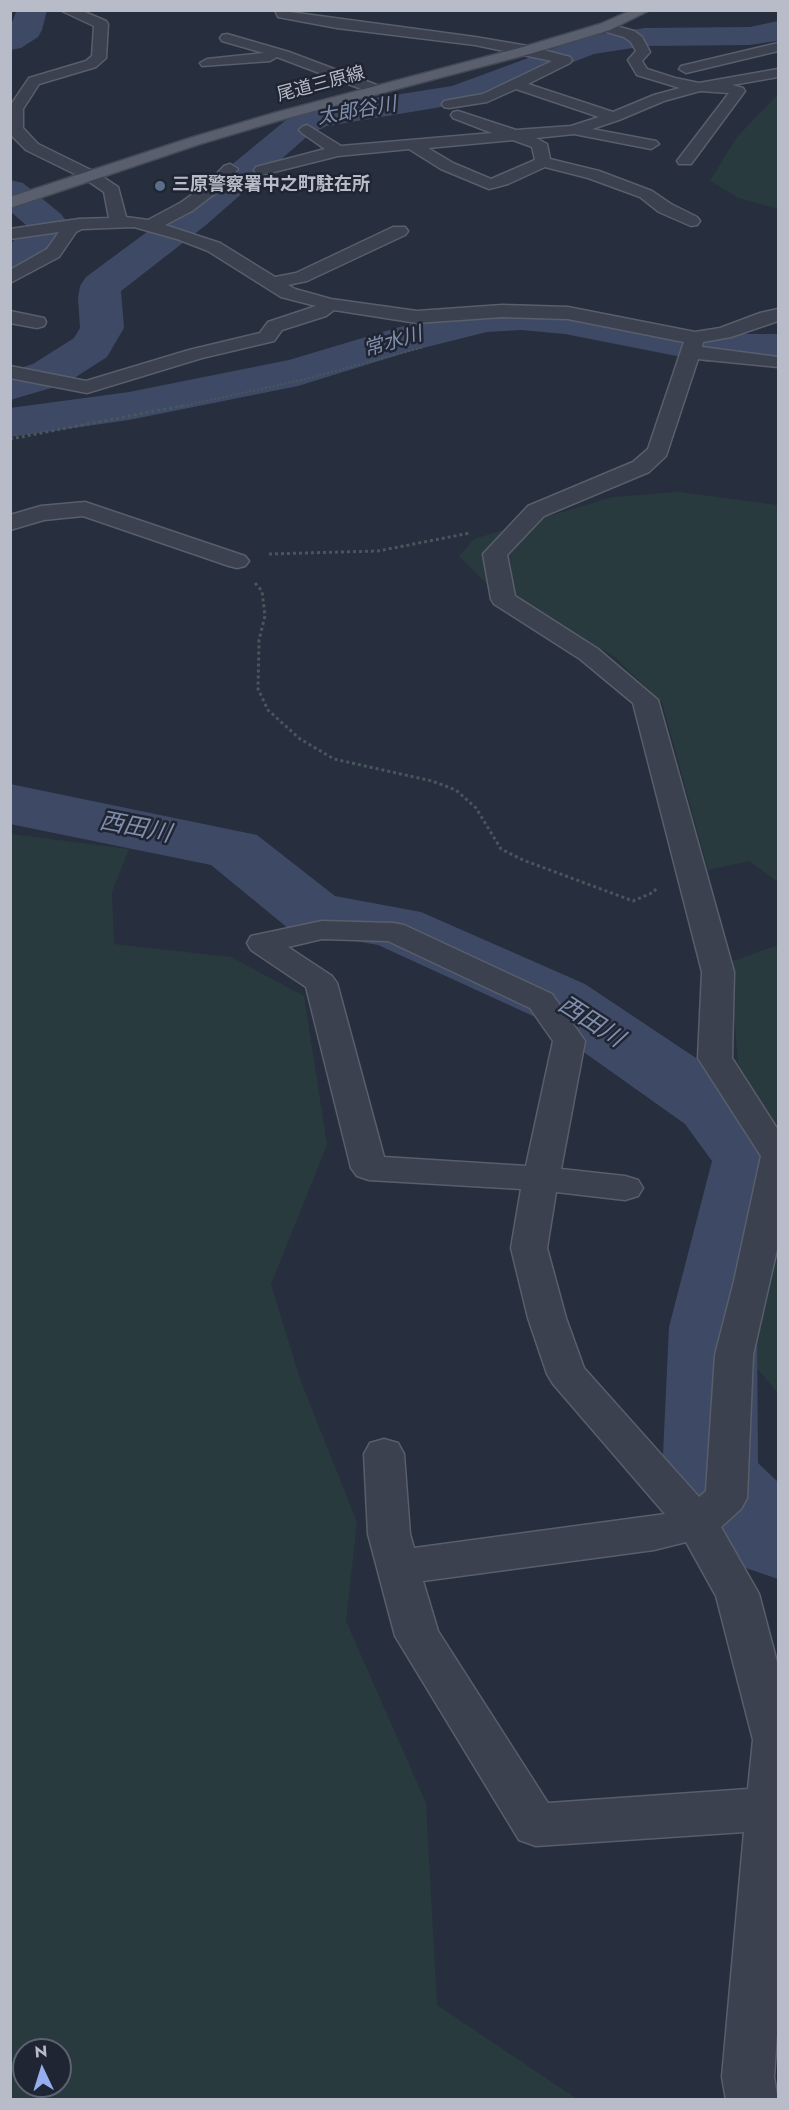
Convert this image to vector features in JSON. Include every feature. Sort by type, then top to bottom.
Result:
[{"type":"main road","name":"尾道三原線","points":[[10,204],[216,135],[528,50],[605,27],[644,10]]},
{"type":"street","points":[[66,10],[101,24],[99,58],[91,64],[34,81],[13,109],[15,128],[18,135],[32,147],[91,176],[112,190],[118,222]]},
{"type":"street","points":[[281,10],[283,14],[337,24],[420,33],[528,50],[565,60],[521,80],[518,85],[454,109],[539,144],[543,162]]},
{"type":"street","points":[[84,16],[112,12]]},
{"type":"street","points":[[605,27],[633,37],[644,52],[635,60],[642,72],[699,87],[719,87],[738,91],[685,161]]},
{"type":"street","points":[[378,45],[420,33]]},
{"type":"street","points":[[227,38],[284,55],[377,90]]},
{"type":"street","points":[[655,76],[778,47]]},
{"type":"street","points":[[207,63],[284,55]]},
{"type":"street","points":[[262,170],[338,152],[572,129],[614,117],[659,98],[699,87],[778,73]]},
{"type":"street","points":[[518,85],[614,117]]},
{"type":"street","points":[[572,129],[651,144]]},
{"type":"street","points":[[307,130],[338,152]]},
{"type":"street","points":[[411,144],[447,166],[489,184],[502,181],[543,162],[593,174],[646,194],[665,208],[691,221]]},
{"type":"street","points":[[156,227],[212,188],[230,169]]},
{"type":"street","points":[[14,233],[79,224],[134,222],[183,235],[214,247],[288,293],[331,304],[417,317],[502,311],[568,313],[692,345],[776,362]]},
{"type":"street","points":[[10,278],[52,253],[70,228],[79,224]]},
{"type":"street","points":[[271,283],[301,277],[399,231]]},
{"type":"street","points":[[16,373],[87,387],[196,354],[267,337],[275,326],[319,312],[331,304]]},
{"type":"street","points":[[692,345],[778,315]]},
{"type":"street","points":[[10,317],[37,322]]},
{"type":"street","points":[[398,1567],[654,1533],[697,1523],[726,1498],[734,1355],[753,1281],[778,1156],[715,1058],[718,972],[645,700],[589,654],[503,599],[495,554],[536,511],[641,467],[658,451],[692,345]]},
{"type":"street","points":[[10,523],[40,513],[85,508],[237,561]]},
{"type":"street","points":[[626,1188],[541,1179],[369,1168],[321,982],[262,943],[322,930],[393,932],[541,1001],[569,1041],[541,1179],[529,1248],[547,1318],[567,1374],[697,1523],[737,1594],[776,1740],[748,2077],[753,2100]]},
{"type":"street","points":[[384,1454],[389,1534],[417,1636],[536,1825],[770,1809]]},
{"type":"path","points":[[10,439],[136,416],[306,379],[427,346]]},
{"type":"path","points":[[471,533],[378,551],[277,553],[237,561],[262,591],[265,615],[259,640],[258,689],[268,710],[300,739],[334,759],[432,781],[456,790],[476,808],[501,849],[523,860],[633,901],[654,892],[667,868],[665,845],[674,841],[683,841]]},
{"type":"shaded area","points":[[778,94],[778,209],[739,198],[710,181],[737,137]]},
{"type":"shaded area","points":[[679,492],[778,505],[778,882],[749,861],[708,870],[662,702],[612,655],[495,592],[459,556],[474,539],[612,497]]},
{"type":"shaded area","points":[[11,834],[129,849],[112,892],[114,944],[231,957],[304,996],[327,1145],[271,1284],[300,1379],[357,1522],[346,1621],[426,1803],[437,2005],[577,2099],[11,2099]]},
{"type":"shaded area","points":[[778,945],[778,1141],[738,1063],[730,962]]},
{"type":"shaded area","points":[[778,1209],[778,1393],[750,1360]]},
{"type":"water","points":[[61,409],[69,424],[11,434],[11,417]]},
{"type":"waterway","points":[[10,41],[27,30],[32,10]]},
{"type":"waterway","name":"太郎谷川","points":[[10,386],[49,374],[91,347],[102,328],[99,298],[101,286],[192,217],[298,127],[318,117],[459,95],[588,45],[645,37],[750,36],[778,30]]},
{"type":"waterway","points":[[10,191],[47,222],[43,235],[21,256],[10,262]]},
{"type":"waterway","name":"常水川","points":[[10,423],[129,406],[298,372],[396,341],[487,319],[521,317],[565,321],[707,348],[778,348]]},
{"type":"waterway","name":"西田川","points":[[10,804],[233,849],[314,914],[396,927],[559,1000],[713,1106],[753,1159],[713,1327],[710,1476],[778,1540]]},
{"type":"place","name":"三原警察署中之町駐在所","points":[[160,186]]}]
